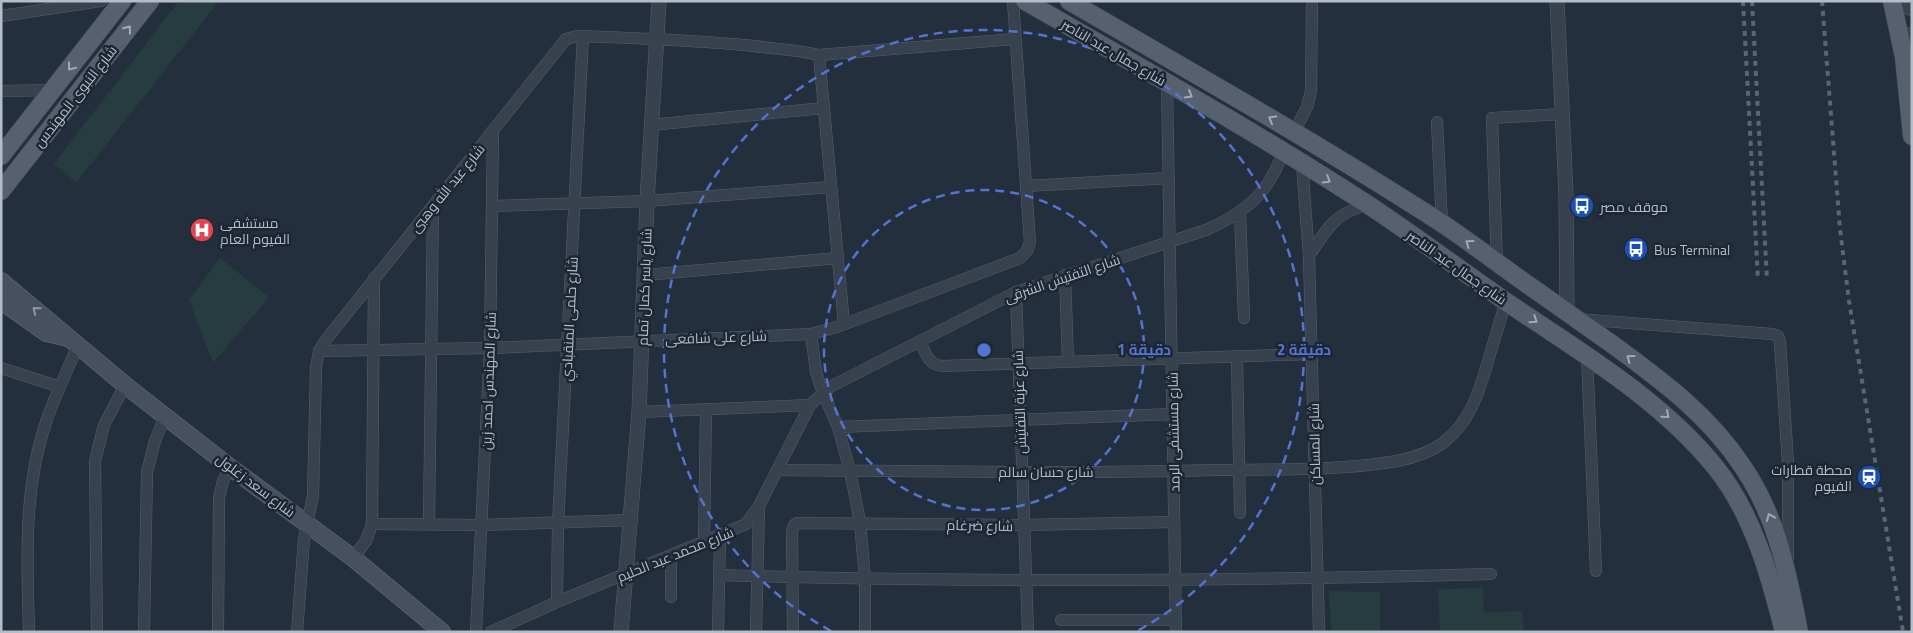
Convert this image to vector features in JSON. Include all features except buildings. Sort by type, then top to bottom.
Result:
[{"type":"main road","name":"شارع النبوى المهندس","points":[[5,148],[51,93],[122,1]]},
{"type":"main road","name":"شارع النبوى المهندس","points":[[1,191],[150,1]]},
{"type":"main road","name":"شارع جمال عبد الناصر","points":[[1025,1],[1167,82],[1368,205],[1587,356],[1665,414],[1699,448],[1727,482],[1762,554],[1784,632]]},
{"type":"main road","name":"شارع جمال عبد الناصر","points":[[1069,1],[1294,132],[1442,223],[1663,381],[1716,431],[1744,468],[1766,507],[1778,539],[1788,575],[1799,632]]},
{"type":"main road","points":[[1893,3],[1905,33],[1912,135]]},
{"type":"main road","points":[[51,93],[66,108]]},
{"type":"main road","points":[[31,118],[48,131]]},
{"type":"main road","name":"شارع سعد زغلول","points":[[1,281],[125,385],[230,467],[353,558],[442,632]]},
{"type":"main road","name":"شارع سعد زغلول","points":[[1,301],[46,333],[74,341]]},
{"type":"street","points":[[1,16],[72,3],[102,1]]},
{"type":"street","name":"شارع ياسر كمال تمام","points":[[621,632],[639,412],[647,201],[656,38],[660,1]]},
{"type":"street","points":[[1013,1],[1026,186],[1169,178]]},
{"type":"street","points":[[1294,132],[1307,108],[1311,91],[1312,1]]},
{"type":"street","points":[[1557,1],[1572,315],[1778,336],[1780,342],[1788,462],[1788,575]]},
{"type":"street","points":[[1893,3],[1912,10]]},
{"type":"street","points":[[583,36],[714,42],[819,55],[1015,39]]},
{"type":"street","name":"شارع عبد الله وهبى","points":[[319,351],[374,278],[563,42],[569,38],[583,36]]},
{"type":"street","name":"شارع حلمى المنقبادي","points":[[557,602],[558,523],[583,36]]},
{"type":"street","points":[[819,55],[844,324]]},
{"type":"street","name":"شارع مستشفى الرمد","points":[[1167,82],[1176,626]]},
{"type":"street","points":[[1,91],[51,93]]},
{"type":"street","points":[[651,125],[824,108]]},
{"type":"street","points":[[1497,264],[1492,118],[1562,114]]},
{"type":"street","points":[[1437,122],[1442,223]]},
{"type":"street","name":"شارع المهندس احمد زين","points":[[476,632],[490,348],[493,130]]},
{"type":"street","name":"شارع التفتيش الشرقى","points":[[823,392],[838,382],[1016,292],[1206,230],[1240,212],[1255,200],[1277,170],[1283,152]]},
{"type":"street","name":"شارع المساكن","points":[[1302,164],[1309,256],[1319,632]]},
{"type":"street","name":"شارع على شافعى","points":[[319,351],[568,345],[642,340],[811,334],[829,330],[1020,258],[1027,251],[1030,242],[1026,186]]},
{"type":"street","points":[[493,206],[647,201],[831,187]]},
{"type":"street","points":[[429,524],[433,205]]},
{"type":"street","points":[[1309,256],[1338,217],[1348,211],[1368,205]]},
{"type":"street","points":[[1240,212],[1244,318]]},
{"type":"street","points":[[645,275],[838,258]]},
{"type":"street","points":[[1066,275],[1068,362]]},
{"type":"street","points":[[353,558],[366,541],[372,524],[374,278]]},
{"type":"street","name":"شارع عزبة التفتيش","points":[[1016,292],[1028,632]]},
{"type":"street","name":"شارع حسان سالم","points":[[778,470],[1239,470],[1379,464],[1411,458],[1428,452],[1442,444],[1455,432],[1474,404],[1506,301]]},
{"type":"street","points":[[811,334],[816,372],[838,426],[850,470],[860,522],[865,580],[865,632]]},
{"type":"street","points":[[920,340],[930,361],[938,366],[1312,354]]},
{"type":"street","points":[[29,632],[26,558],[29,506],[39,448],[74,341]]},
{"type":"street","points":[[297,632],[304,539],[313,496],[316,367],[319,351]]},
{"type":"street","points":[[1587,356],[1596,571]]},
{"type":"street","points":[[1237,357],[1240,513]]},
{"type":"street","points":[[1,368],[60,387]]},
{"type":"street","points":[[97,632],[95,461],[104,425],[125,385]]},
{"type":"street","name":"شارع محمد عبد الحليم","points":[[491,632],[557,602],[746,524],[759,506],[810,405],[823,392]]},
{"type":"street","points":[[639,412],[810,405]]},
{"type":"street","points":[[704,542],[706,409]]},
{"type":"street","points":[[838,426],[1172,414]]},
{"type":"street","points":[[144,632],[147,472],[155,441],[165,416]]},
{"type":"street","points":[[218,632],[219,498],[223,481],[230,467]]},
{"type":"street","points":[[756,632],[759,506]]},
{"type":"street","points":[[372,524],[482,525],[631,520]]},
{"type":"street","name":"شارع ضرغام","points":[[793,578],[792,532],[794,525],[800,522],[1024,525],[1174,522]]},
{"type":"street","points":[[718,632],[720,536]]},
{"type":"street","points":[[671,555],[671,597]]},
{"type":"street","points":[[719,576],[1026,582],[1318,579],[1491,574]]},
{"type":"street","points":[[793,578],[793,632]]},
{"type":"street","points":[[1061,620],[1176,626]]},
{"type":"green space","points":[[179,1],[219,1],[76,183],[54,164]]},
{"type":"green space","points":[[220,258],[269,297],[213,363],[189,300]]},
{"type":"green space","points":[[1483,587],[1484,612],[1522,611],[1524,632],[1440,632],[1438,590]]},
{"type":"green space","points":[[1329,591],[1380,592],[1380,632],[1331,632]]},
{"type":"railway","points":[[1743,1],[1758,280]]},
{"type":"railway","points":[[1752,1],[1767,280]]},
{"type":"railway","points":[[1822,1],[1840,229],[1849,301],[1903,632]]},
{"type":"place","name":"موقف مصر","points":[[1582,206]]},
{"type":"place","name":"مستشفى الفيوم العام","points":[[202,230]]},
{"type":"place","name":"Bus Terminal","points":[[1636,249]]},
{"type":"place","name":"محطة قطارات الفيوم","points":[[1869,477]]}]
